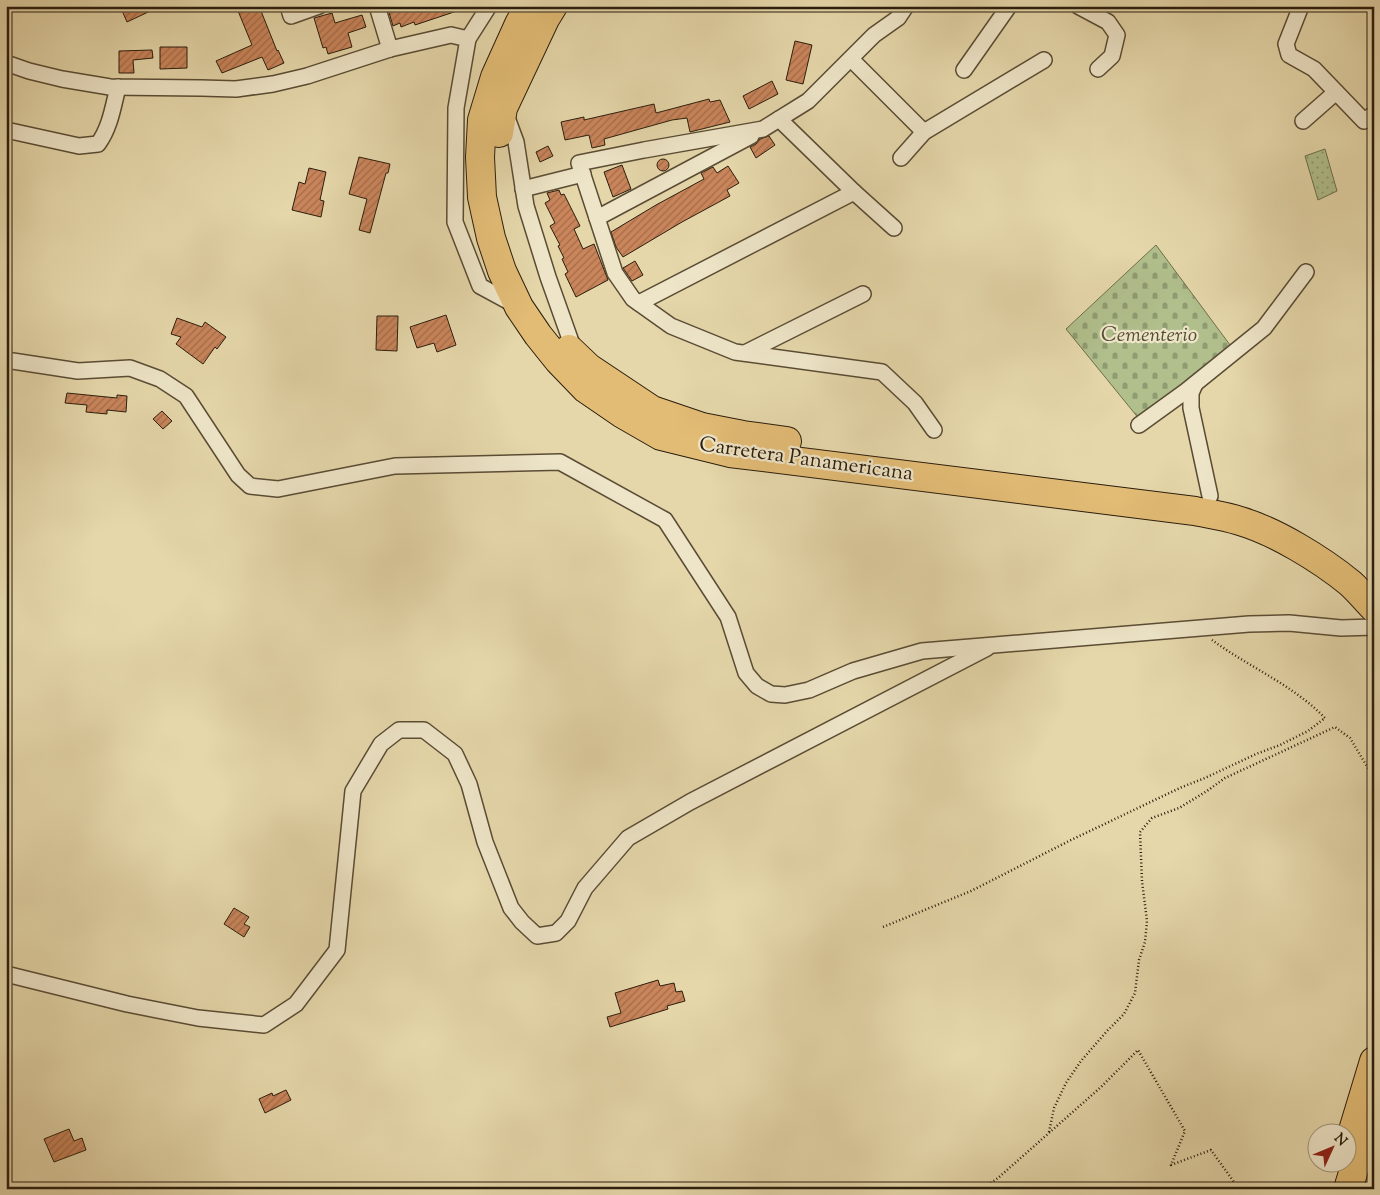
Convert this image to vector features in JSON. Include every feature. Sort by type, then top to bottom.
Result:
[{"type":"highway","name":"Carretera Panamericana","points":[[530,6],[518,24],[495,76],[482,120],[480,157],[482,197],[491,238],[502,271],[519,307],[558,360],[586,389],[621,413],[661,436],[730,453],[1195,511],[1240,521],[1273,535],[1312,557],[1350,583],[1374,608]]},
{"type":"highway","name":"Carretera Panamericana","points":[[553,6],[503,108],[495,155],[496,194],[515,261],[530,296],[556,336],[589,368],[652,410],[702,427],[743,435],[1210,496],[1250,507],[1295,527],[1346,559],[1374,582]]},
{"type":"highway","points":[[1356,1122],[1374,1061]]},
{"type":"highway","points":[[1348,1189],[1374,1108]]},
{"type":"highway","points":[[1335,1189],[1340,1172]]},
{"type":"street","points":[[288,6],[291,16],[318,6]]},
{"type":"street","points":[[377,6],[390,49]]},
{"type":"street","points":[[489,6],[468,39],[456,108],[455,222],[480,286],[519,307]]},
{"type":"street","points":[[597,218],[763,130],[808,101],[874,35],[898,18],[906,6]]},
{"type":"street","points":[[964,70],[1009,6]]},
{"type":"street","points":[[1078,6],[1108,22],[1117,35],[1112,56],[1098,69]]},
{"type":"street","points":[[1301,6],[1286,44],[1289,55],[1314,69],[1364,121],[1374,114]]},
{"type":"street","points":[[6,63],[62,79],[110,87],[236,89],[273,84],[307,76],[390,49],[451,35],[468,39]]},
{"type":"street","points":[[851,58],[924,132]]},
{"type":"street","points":[[901,158],[924,132],[1044,60]]},
{"type":"street","points":[[6,130],[79,146],[98,144],[104,136],[110,121],[118,87]]},
{"type":"street","points":[[1303,121],[1336,92]]},
{"type":"street","points":[[503,108],[516,142],[528,215],[576,355]]},
{"type":"street","points":[[779,119],[894,228]]},
{"type":"street","points":[[763,130],[580,163],[615,273],[633,299],[671,326],[735,352],[882,372],[916,403],[934,430]]},
{"type":"street","points":[[523,189],[583,174]]},
{"type":"street","points":[[639,303],[854,192]]},
{"type":"street","points":[[1139,425],[1195,384],[1264,328],[1306,272]]},
{"type":"street","points":[[745,353],[863,294]]},
{"type":"street","points":[[6,360],[78,371],[130,368],[160,379],[186,396],[238,475],[250,486],[278,489],[395,466],[560,462],[664,520],[728,618],[746,673],[757,686],[771,694],[785,695],[809,690],[853,671],[922,651],[1249,624],[1289,623],[1341,628],[1374,627]]},
{"type":"street","points":[[1195,384],[1191,393],[1191,408],[1210,496]]},
{"type":"street","points":[[6,974],[127,1004],[198,1018],[264,1025],[296,1004],[337,950],[353,791],[381,744],[399,730],[424,730],[454,754],[468,784],[485,842],[511,908],[537,936],[556,933],[568,921],[585,888],[628,838],[690,802],[993,645]]},
{"type":"path","points":[[883,927],[970,891],[1182,787],[1280,745],[1308,731],[1324,718],[1297,693],[1195,628]]},
{"type":"path","points":[[1049,1132],[1054,1108],[1066,1083],[1081,1061],[1106,1031],[1124,1014],[1135,993],[1147,921],[1139,840],[1140,832],[1152,818],[1179,808],[1225,778],[1335,727],[1350,738],[1374,778]]},
{"type":"path","points":[[982,1189],[998,1178],[1101,1087],[1138,1050],[1185,1132],[1172,1165],[1211,1150],[1239,1189]]},
{"type":"green space","points":[[1325,149],[1337,191],[1318,200],[1305,156]]},
{"type":"green space","name":"Cementerio","points":[[1156,245],[1233,349],[1140,420],[1066,329]]},
{"type":"building","points":[[120,6],[161,6],[127,22]]},
{"type":"building","points":[[236,6],[259,6],[277,51],[284,63],[268,70],[262,57],[222,73],[216,61],[252,45]]},
{"type":"building","points":[[387,6],[466,6],[466,8],[415,25],[414,22],[401,27],[400,23],[393,26]]},
{"type":"building","points":[[332,13],[335,23],[362,15],[366,27],[348,33],[352,47],[328,54],[326,47],[323,48],[314,18]]},
{"type":"building","points":[[795,41],[812,45],[803,84],[786,80]]},
{"type":"building","points":[[160,47],[187,47],[187,68],[160,69]]},
{"type":"building","points":[[152,50],[153,58],[133,60],[134,73],[119,73],[119,51]]},
{"type":"building","points":[[772,81],[778,94],[749,109],[743,96]]},
{"type":"building","points":[[709,99],[710,102],[720,100],[730,122],[690,132],[687,118],[672,120],[604,139],[605,145],[592,148],[589,135],[565,140],[561,122],[584,117],[584,120],[654,104],[656,113]]},
{"type":"building","points":[[769,136],[775,145],[756,158],[750,147],[760,139]]},
{"type":"building","points":[[548,146],[553,156],[540,162],[536,152]]},
{"type":"building","points":[[359,157],[390,164],[370,233],[359,230],[367,199],[349,194]]},
{"type":"building","points":[[661,159],[665,159],[669,165],[665,171],[661,171],[657,167],[657,163]]},
{"type":"building","points":[[622,165],[631,189],[613,197],[604,172]]},
{"type":"building","points":[[728,166],[739,183],[727,190],[730,196],[623,257],[616,247],[611,232],[704,179],[701,173],[713,167],[717,173]]},
{"type":"building","points":[[309,168],[326,172],[320,200],[324,201],[321,217],[292,210],[299,182],[305,184]]},
{"type":"building","points":[[559,190],[561,195],[564,194],[580,226],[574,229],[583,249],[594,244],[608,280],[576,297],[565,274],[568,272],[558,246],[560,245],[550,226],[555,223],[545,203],[550,200],[547,193]]},
{"type":"building","points":[[635,261],[643,275],[632,281],[623,268]]},
{"type":"building","points":[[446,315],[456,345],[437,352],[434,343],[417,348],[410,327]]},
{"type":"building","points":[[377,316],[398,316],[397,351],[376,350]]},
{"type":"building","points":[[177,318],[202,327],[205,322],[226,337],[217,349],[215,347],[203,364],[176,344],[181,337],[171,334]]},
{"type":"building","points":[[67,393],[117,398],[117,395],[127,396],[126,412],[107,410],[107,414],[86,412],[87,405],[65,403]]},
{"type":"building","points":[[162,411],[172,421],[163,429],[153,419]]},
{"type":"building","points":[[234,908],[249,917],[244,924],[250,927],[244,937],[224,924]]},
{"type":"building","points":[[658,980],[660,986],[674,983],[676,992],[682,991],[685,1001],[667,1006],[668,1009],[610,1027],[607,1017],[621,1013],[615,993]]},
{"type":"building","points":[[286,1090],[291,1100],[265,1113],[259,1099],[272,1093],[273,1096]]},
{"type":"building","points":[[69,1129],[74,1141],[82,1138],[86,1150],[54,1162],[44,1139]]}]
